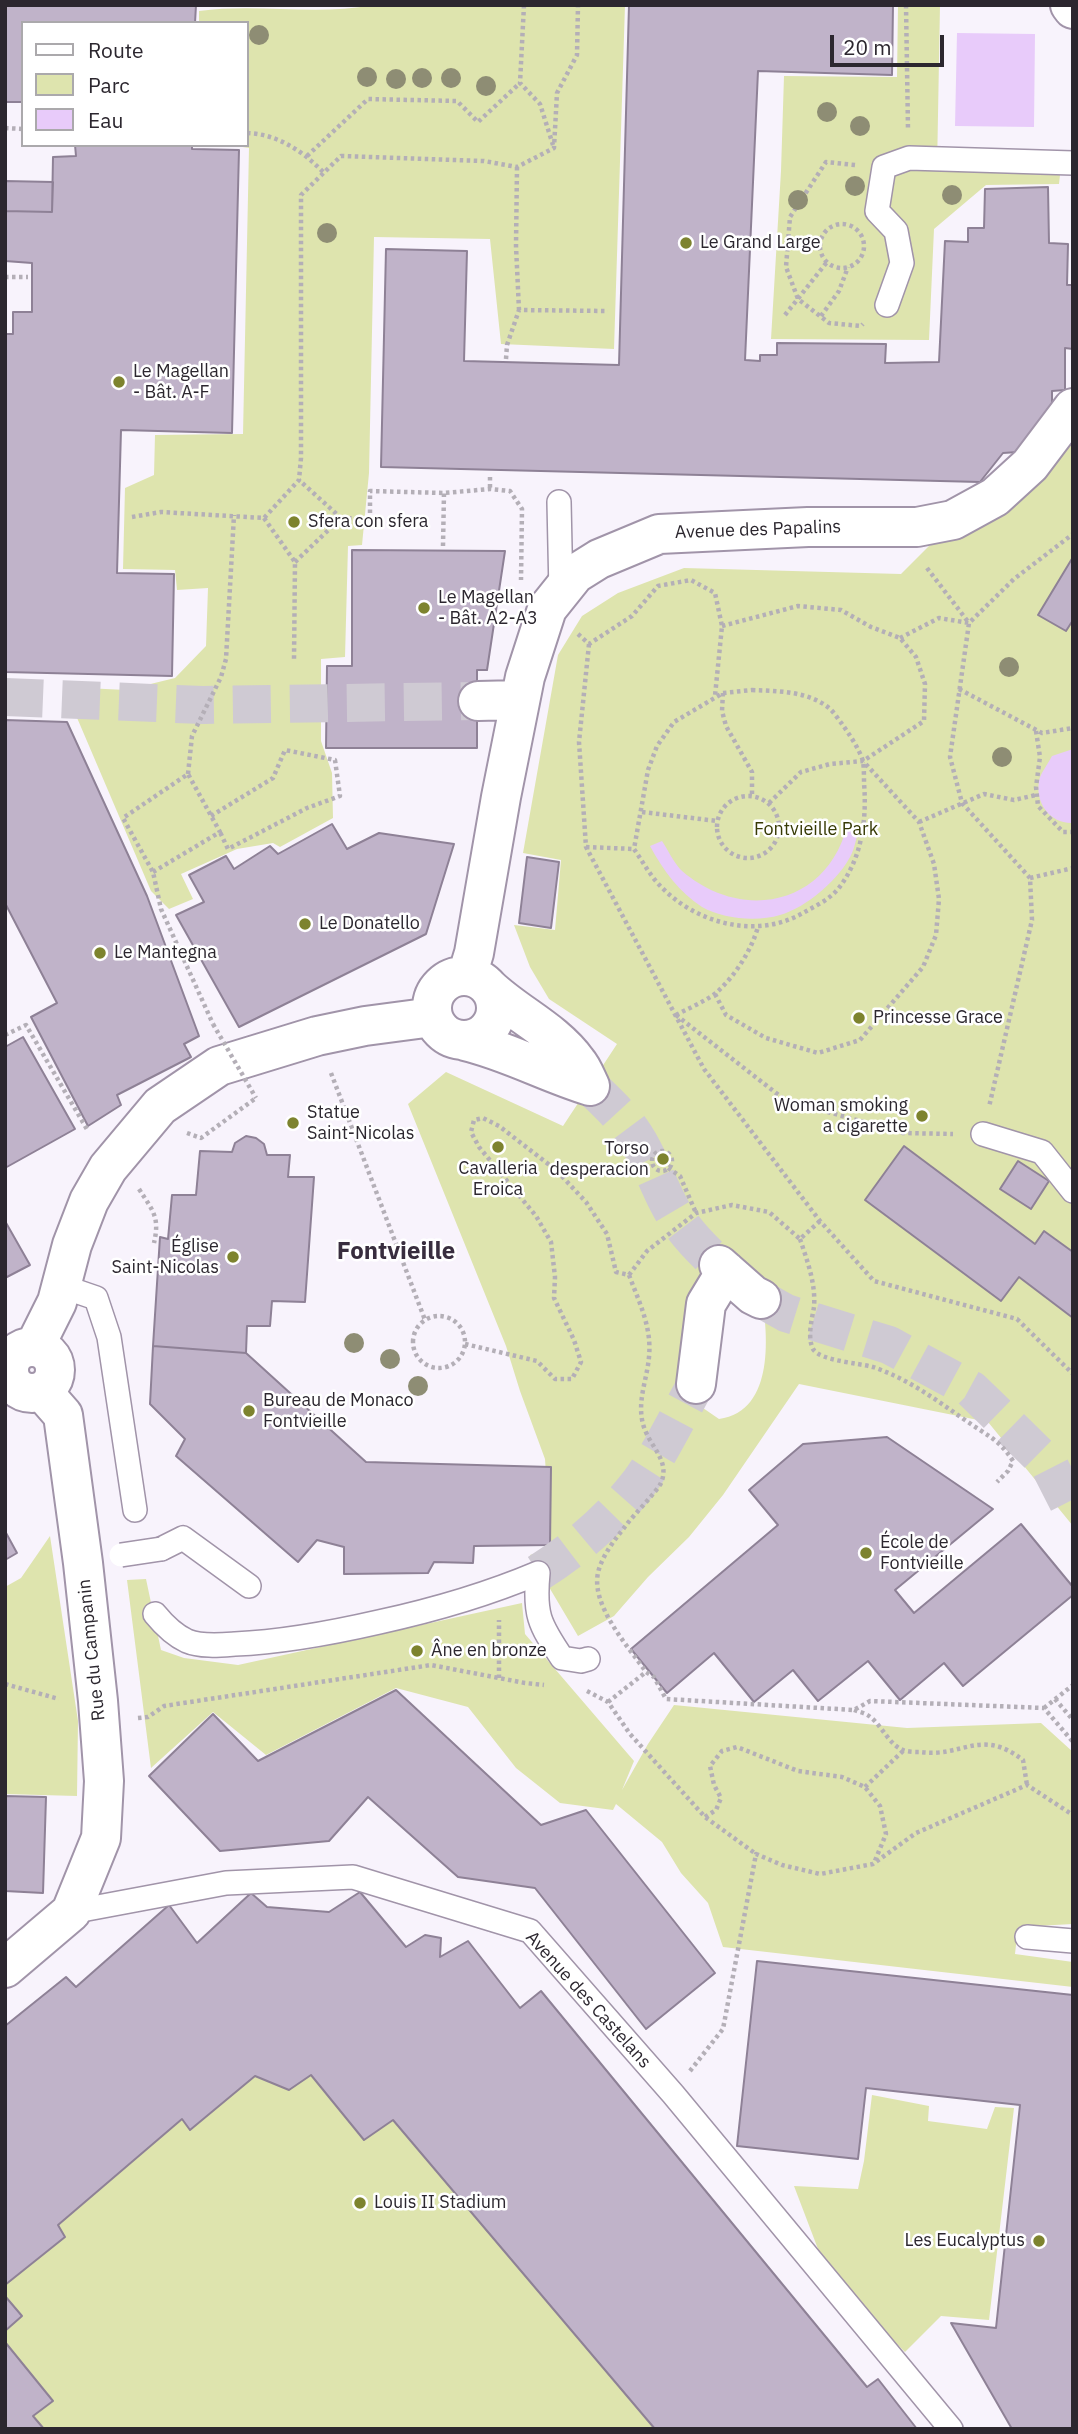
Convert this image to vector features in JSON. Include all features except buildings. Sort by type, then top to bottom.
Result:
[{"type":"street","name":"Avenue des Papalins","points":[[477,982],[474,953],[524,677],[547,609],[575,574],[598,559],[659,534],[808,527],[916,527],[953,520],[995,497],[1031,465],[1073,408]]},
{"type":"street","points":[[478,701],[519,700]]},
{"type":"street","points":[[447,981],[477,982],[563,1045],[579,1063],[590,1086],[547,1073],[506,1052],[454,1039],[445,1034],[433,1017],[434,997],[439,988],[447,981]]},
{"type":"street","points":[[465,1041],[477,1038],[486,1031],[493,1021],[496,1009],[494,998],[477,982]]},
{"type":"street","points":[[16,1361],[57,1302],[72,1245],[89,1201],[108,1168],[160,1106],[219,1066],[317,1036],[365,1026],[433,1017]]},
{"type":"street","points":[[696,1384],[706,1304],[722,1268],[761,1299]]},
{"type":"street","name":"Rue du Campanin","points":[[16,1361],[49,1353],[55,1368],[53,1380],[42,1391],[63,1415],[98,1701],[104,1781],[102,1838],[71,1912]]},
{"type":"street","name":"Avenue des Castelans","points":[[5,1968],[71,1912]]},
{"type":"lane","points":[[887,305],[902,263],[896,231],[877,211],[884,167],[909,158],[1073,163]]},
{"type":"lane","points":[[559,502],[561,593]]},
{"type":"lane","points":[[983,1134],[1042,1152],[1073,1191]]},
{"type":"lane","points":[[61,1286],[96,1298],[109,1337],[135,1510]]},
{"type":"lane","points":[[83,1563],[161,1549],[183,1538],[249,1586]]},
{"type":"lane","points":[[155,1614],[171,1631],[189,1643],[257,1643],[303,1638],[440,1608],[494,1592],[538,1573],[536,1612],[545,1633],[562,1658],[581,1661],[588,1659]]},
{"type":"lane","name":"Avenue des Castelans","points":[[71,1912],[226,1883],[353,1877],[530,1931],[673,2094],[951,2429]]},
{"type":"lane","points":[[1027,1937],[1073,1941]]},
{"type":"path","points":[[307,156],[368,99],[457,101],[478,122],[520,83],[524,5]]},
{"type":"path","points":[[906,5],[909,158]]},
{"type":"path","points":[[554,148],[557,93],[577,55],[578,6]]},
{"type":"path","points":[[520,83],[540,104],[554,148]]},
{"type":"path","points":[[248,133],[265,134],[307,156],[324,173]]},
{"type":"path","points":[[264,518],[299,480],[301,195],[341,156],[484,161],[517,167],[554,148]]},
{"type":"path","points":[[884,167],[826,162],[790,216],[786,267],[798,299],[829,323],[861,326],[887,305]]},
{"type":"path","points":[[506,359],[519,310],[516,246],[517,167]]},
{"type":"path","points":[[821,316],[839,291],[848,267],[860,259],[864,245],[859,232],[847,224],[833,226],[823,236],[820,250],[827,262],[834,266],[848,267]]},
{"type":"path","points":[[785,315],[827,262]]},
{"type":"path","points":[[5,277],[28,277]]},
{"type":"path","points":[[519,310],[608,311]]},
{"type":"path","points":[[490,477],[490,489]]},
{"type":"path","points":[[299,480],[341,518],[370,519],[370,491],[510,491],[522,509],[520,587]]},
{"type":"path","points":[[443,546],[444,493]]},
{"type":"path","points":[[132,517],[161,512],[264,518],[295,562],[294,660]]},
{"type":"path","points":[[211,816],[273,778],[285,750],[335,760],[340,796],[307,808],[228,849],[188,774],[192,736],[221,677],[226,659],[234,515]]},
{"type":"path","points":[[295,562],[341,518]]},
{"type":"path","points":[[676,1015],[785,1100],[903,1133],[983,1134],[1032,920],[1030,878],[962,803],[950,757],[958,689],[969,623],[1014,579],[1073,534]]},
{"type":"path","points":[[927,568],[969,623]]},
{"type":"path","points":[[589,645],[632,616],[658,586],[691,580],[715,593],[722,626],[715,697]]},
{"type":"path","points":[[722,626],[799,606],[841,610],[900,638],[916,657],[925,684],[923,721],[863,761],[830,764],[801,772],[769,803]]},
{"type":"path","points":[[900,638],[939,618],[969,623]]},
{"type":"path","points":[[573,629],[589,645]]},
{"type":"path","points":[[589,645],[579,742],[586,847],[704,1069],[820,1222],[874,1281],[1017,1319],[1073,1374]]},
{"type":"path","points":[[958,689],[1036,731],[1042,733],[1073,728]]},
{"type":"path","points":[[715,994],[726,1016],[766,1038],[818,1053],[860,1041],[923,967],[936,935],[940,899],[934,864],[919,822],[863,761],[849,734],[829,708],[809,697],[778,691],[723,693],[674,722],[657,746],[648,771],[634,849],[654,880],[681,904],[727,925],[758,927],[779,924],[827,899],[839,887],[859,849],[866,808],[863,761]]},
{"type":"path","points":[[723,693],[722,711],[726,726],[752,772],[752,795]]},
{"type":"path","points":[[1036,731],[1040,757],[1036,795],[1038,806],[1063,832],[1073,832]]},
{"type":"path","points":[[188,774],[123,818],[153,872],[161,909],[213,1024],[256,1098],[201,1139]]},
{"type":"path","points":[[919,822],[984,794],[1014,800],[1036,795]]},
{"type":"path","points":[[742,795],[752,795],[769,803],[779,820],[777,840],[764,854],[754,858],[734,855],[725,849],[720,841],[717,821],[726,804],[742,795]]},
{"type":"path","points":[[642,812],[717,821]]},
{"type":"path","points":[[153,872],[220,832]]},
{"type":"path","points":[[586,847],[634,849]]},
{"type":"path","points":[[1030,878],[1073,868]]},
{"type":"path","points":[[676,1015],[715,994],[743,960],[758,927]]},
{"type":"path","points":[[5,1035],[26,1025],[92,1138]]},
{"type":"path","points":[[317,1036],[425,1320]]},
{"type":"path","points":[[465,1344],[537,1361],[555,1379],[572,1379],[581,1362],[575,1340],[554,1298],[555,1277],[551,1242],[536,1216],[479,1147],[471,1132],[474,1120],[483,1118],[499,1126],[556,1170],[586,1202],[607,1234],[616,1272],[629,1275],[649,1327],[649,1356],[641,1406],[645,1430],[663,1462],[661,1484],[625,1526],[604,1556],[598,1573],[608,1622],[646,1672],[654,1677],[666,1699],[854,1710],[869,1715],[888,1738],[904,1750],[935,1755],[993,1744],[1023,1760],[1027,1785],[1073,1815]]},
{"type":"path","points":[[664,1151],[669,1154],[672,1160],[668,1168],[662,1171],[656,1168],[652,1160],[654,1153],[664,1151]]},
{"type":"path","points":[[668,1168],[680,1176],[696,1213]]},
{"type":"path","points":[[135,1183],[153,1210],[158,1226],[154,1243]]},
{"type":"path","points":[[800,1239],[812,1280],[814,1303],[810,1330],[813,1349],[822,1357],[866,1365],[901,1377],[989,1434],[1003,1446],[1013,1461],[1008,1472],[997,1482]]},
{"type":"path","points":[[441,1316],[456,1322],[464,1336],[465,1344],[462,1353],[450,1365],[442,1367],[425,1364],[414,1350],[413,1342],[418,1326],[425,1320],[441,1316]]},
{"type":"path","points":[[499,1614],[499,1678]]},
{"type":"path","points":[[135,1719],[148,1717],[164,1706],[431,1665],[553,1686]]},
{"type":"path","points":[[608,1702],[646,1672]]},
{"type":"path","points":[[5,1684],[52,1699],[67,1700]]},
{"type":"path","points":[[854,1710],[870,1701],[1044,1708],[1073,1685]]},
{"type":"path","points":[[581,1688],[608,1702],[630,1734],[705,1817],[756,1854],[782,1865],[820,1874],[873,1864],[916,1833],[1027,1785]]},
{"type":"path","points":[[1055,1699],[1073,1720]]},
{"type":"path","points":[[1044,1708],[1073,1742]]},
{"type":"path","points":[[705,1817],[716,1811],[721,1798],[713,1786],[710,1766],[722,1751],[737,1747],[798,1771],[842,1777],[865,1787],[880,1806],[886,1833],[873,1864]]},
{"type":"path","points":[[865,1787],[904,1750]]},
{"type":"path","points":[[673,2094],[723,2029],[756,1854]]},
{"type":"green space","points":[[373,5],[625,5],[614,349],[501,344],[490,239],[374,237],[369,473],[362,545],[348,546],[345,657],[321,659],[321,741],[332,773],[333,818],[280,847],[273,843],[237,849],[181,874],[193,899],[169,909],[151,891],[72,706],[85,688],[126,690],[175,678],[206,646],[208,588],[177,590],[175,570],[123,569],[125,488],[154,475],[155,435],[243,434],[249,148],[242,147],[248,147],[248,21],[199,21],[199,11],[243,8],[352,8]]},
{"type":"green space","points":[[898,5],[940,5],[937,170],[1060,175],[1059,184],[986,185],[934,229],[929,340],[771,339],[784,76],[897,77]]},
{"type":"green space","name":"Fontvieille Park","points":[[1073,442],[1073,1526],[988,1422],[799,1384],[723,1495],[689,1537],[648,1577],[614,1616],[578,1636],[530,1555],[551,1548],[545,1459],[506,1346],[408,1104],[446,1072],[563,1126],[617,1044],[549,999],[530,967],[514,925],[555,930],[561,860],[523,853],[558,655],[582,616],[618,593],[684,568],[901,574],[929,546],[1014,506]],"holes":[[[761,1291],[766,1347],[759,1386],[751,1401],[737,1413],[719,1419],[703,1408],[689,1373],[693,1298]]]},
{"type":"green space","points":[[50,1536],[78,1721],[77,1796],[5,1794],[5,1587],[21,1578]]},
{"type":"green space","points":[[146,1579],[161,1650],[184,1658],[238,1665],[522,1603],[525,1634],[634,1761],[622,1790],[674,1705],[907,1728],[1041,1723],[1073,1752],[1073,1924],[1018,1927],[1015,1954],[1073,1962],[1073,1987],[723,1947],[708,1903],[681,1873],[662,1842],[616,1804],[613,1810],[560,1803],[516,1768],[468,1707],[396,1688],[266,1755],[213,1712],[151,1768],[127,1580]]},
{"type":"green space","name":"Louis II Stadium","points":[[360,1892],[406,1947],[425,1935],[441,1938],[440,1957],[468,1941],[520,2007],[541,1991],[867,2387],[878,2379],[917,2429],[5,2429],[5,2026],[76,1987],[197,1943],[251,1893],[267,1907],[329,1912]]},
{"type":"green space","points":[[872,2095],[929,2106],[928,2121],[987,2129],[995,2107],[1014,2108],[989,2320],[941,2316],[905,2352],[864,2312],[818,2249],[794,2186],[858,2189]]},
{"type":"water","points":[[957,33],[1035,34],[1034,127],[955,126]]},
{"type":"water","points":[[1073,749],[1073,823],[1051,816],[1042,804],[1038,789],[1041,775],[1052,756]]},
{"type":"water","points":[[847,826],[859,827],[855,844],[847,863],[831,882],[801,906],[780,915],[761,918],[730,917],[702,907],[672,880],[650,846],[662,841],[680,869],[711,890],[733,898],[776,898],[795,892],[827,867],[839,848]]},
{"type":"tunnel","points":[[5,697],[203,705],[478,701]]},
{"type":"tunnel","points":[[590,1086],[631,1130],[678,1220],[697,1244],[719,1265]]},
{"type":"tunnel","points":[[761,1299],[786,1313],[889,1345],[972,1390],[1049,1465],[1073,1512]]},
{"type":"tunnel","points":[[538,1573],[592,1532],[617,1509],[639,1483],[696,1384]]},
{"type":"place","name":"Le Grand Large","points":[[686,243]]},
{"type":"place","name":"Le Magellan - Bât. A-F","points":[[119,382]]},
{"type":"place","name":"Sfera con sfera","points":[[294,522]]},
{"type":"place","name":"Le Magellan - Bât. A2-A3","points":[[424,608]]},
{"type":"place","name":"Le Donatello","points":[[305,924]]},
{"type":"place","name":"Le Mantegna","points":[[100,953]]},
{"type":"place","name":"Princesse Grace","points":[[859,1018]]},
{"type":"place","name":"Woman smoking a cigarette","points":[[922,1116]]},
{"type":"place","name":"Statue Saint-Nicolas","points":[[293,1123]]},
{"type":"place","name":"Cavalleria Eroica","points":[[498,1147]]},
{"type":"place","name":"Torso desperacion","points":[[663,1159]]},
{"type":"place","name":"Église Saint-Nicolas","points":[[233,1257]]},
{"type":"place","name":"Bureau de Monaco Fontvieille","points":[[249,1411]]},
{"type":"place","name":"École de Fontvieille","points":[[866,1553]]},
{"type":"place","name":"Âne en bronze","points":[[417,1651]]},
{"type":"place","name":"Louis II Stadium","points":[[360,2203]]},
{"type":"place","name":"Les Eucalyptus","points":[[1039,2241]]},
{"type":"district","name":"Fontvieille","points":[[396,1252]]}]
